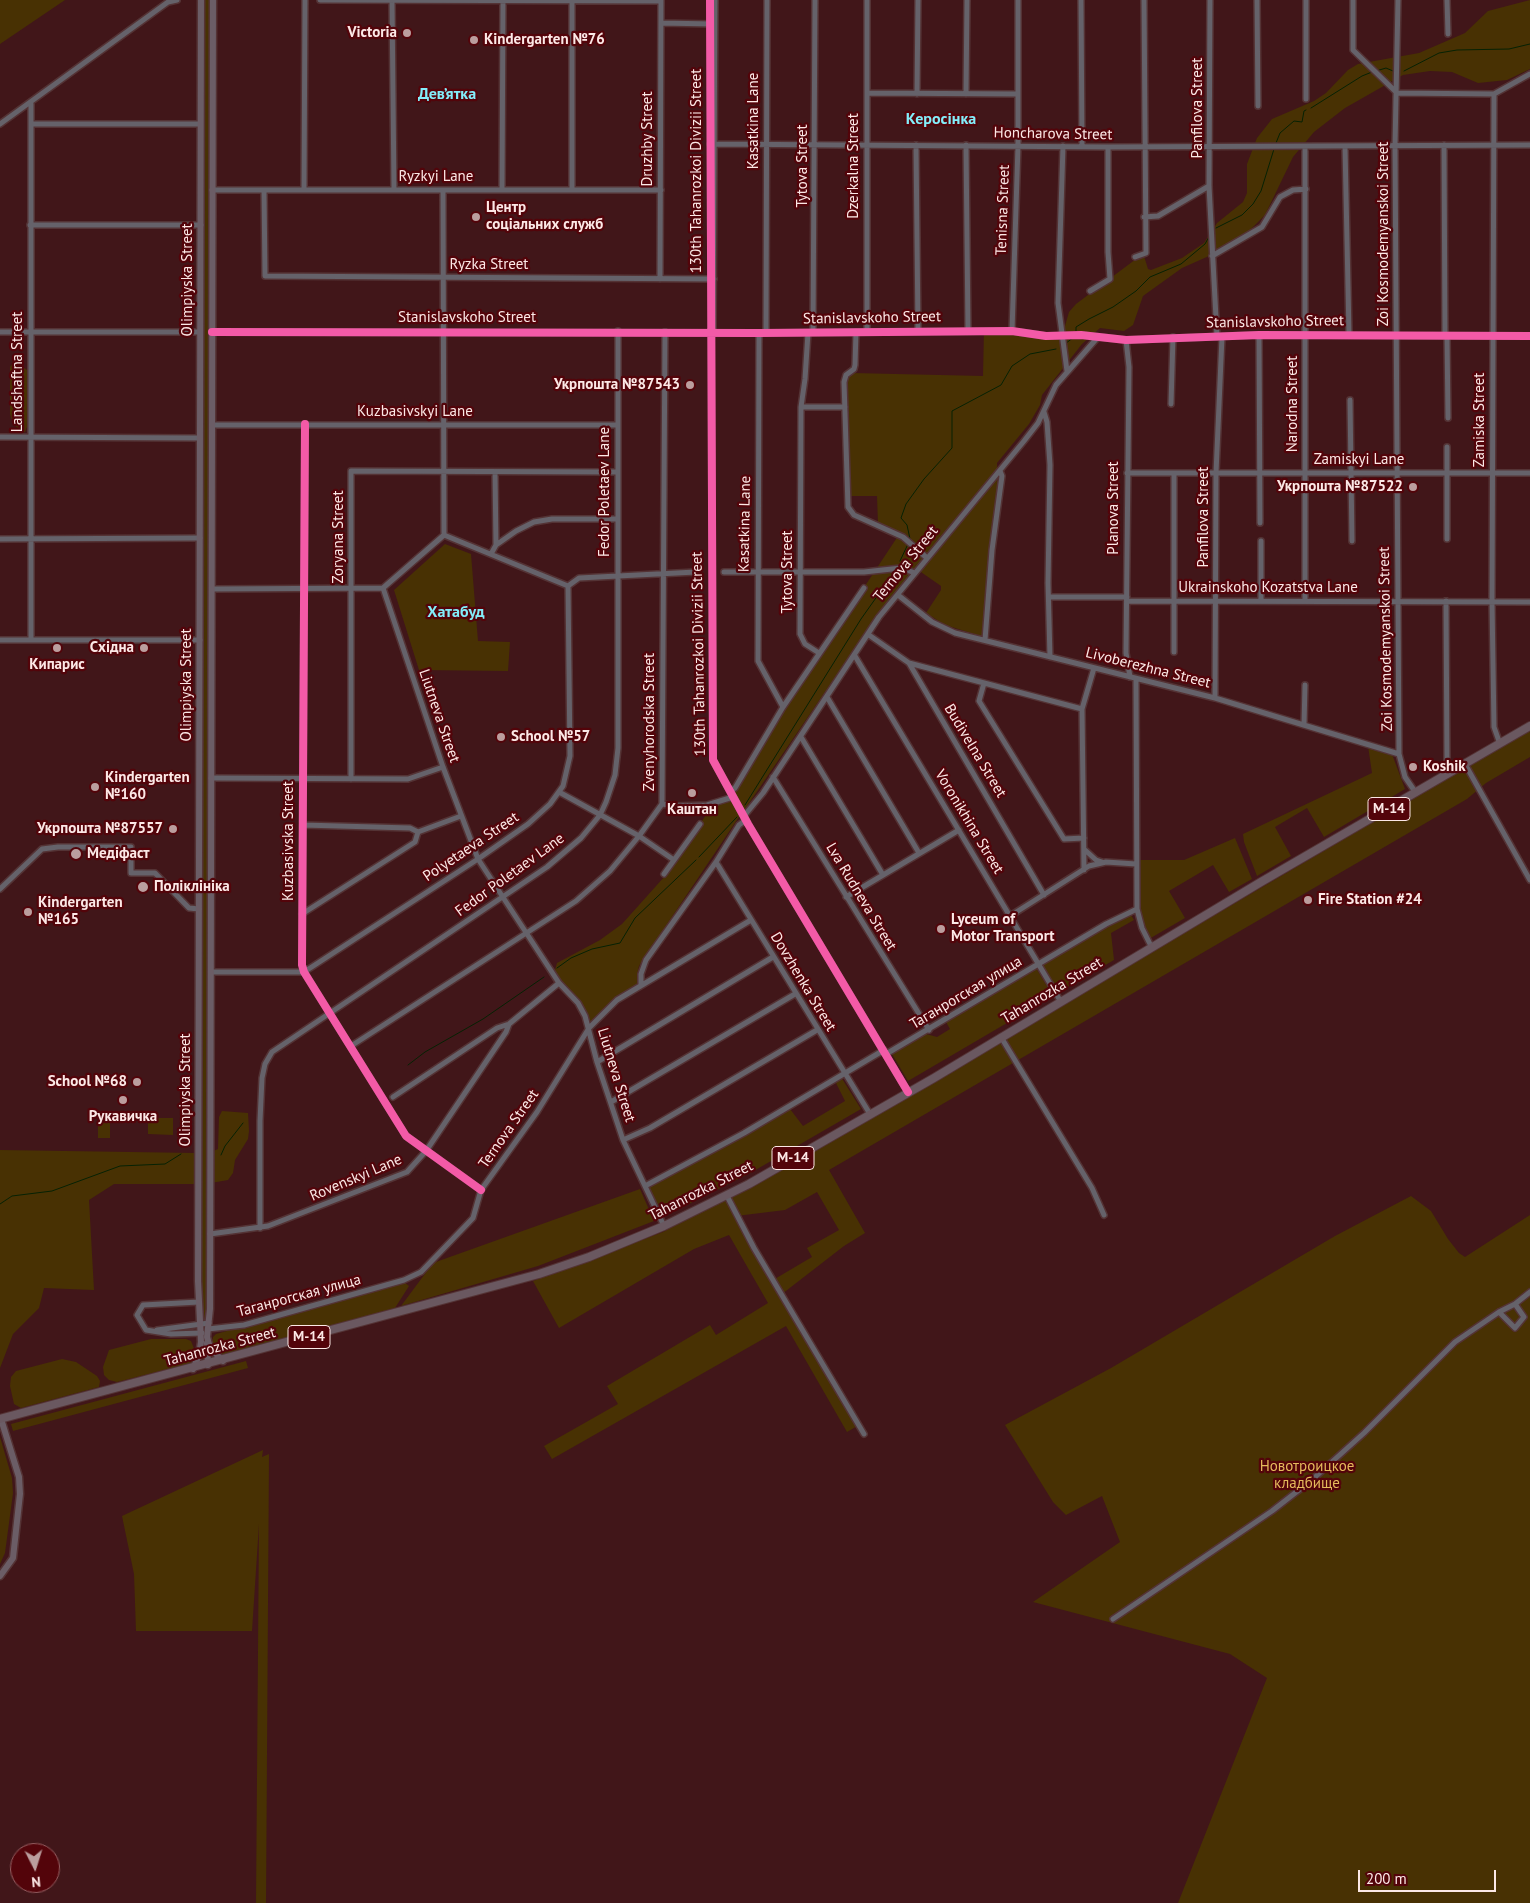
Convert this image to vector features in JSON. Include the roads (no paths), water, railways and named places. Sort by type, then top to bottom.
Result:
[{"type":"highway","name":"Tahanrozka Street","points":[[0,1419],[223,1361],[539,1274],[589,1257],[664,1226],[727,1196],[870,1114],[1530,726]]},
{"type":"main road","name":"Olimpiyska Street","points":[[201,0],[199,1302],[200,1329],[207,1332]]},
{"type":"main road","name":"Olimpiyska Street","points":[[213,0],[210,1234],[207,1332],[210,1348],[223,1361]]},
{"type":"main road","name":"Stanislavskoho Street","points":[[200,332],[212,332]]},
{"type":"main road","points":[[199,588],[212,589]]},
{"type":"main road","points":[[199,972],[211,972]]},
{"type":"main road","name":"Rovenskyi Lane","points":[[199,1234],[210,1234]]},
{"type":"main road","name":"Таганрогская улица","points":[[200,1329],[207,1332]]},
{"type":"main road","name":"Olimpiyska Street","points":[[193,1369],[207,1332]]},
{"type":"main road","points":[[207,1332],[207,1365]]},
{"type":"main road","points":[[0,1419],[19,1477],[20,1494],[13,1558],[0,1576]]},
{"type":"street","points":[[0,124],[31,104],[168,2],[177,0]]},
{"type":"street","points":[[304,190],[305,0]]},
{"type":"street","points":[[320,0],[661,0]]},
{"type":"street","points":[[392,0],[394,190]]},
{"type":"street","points":[[502,190],[503,0]]},
{"type":"street","points":[[572,0],[572,190]]},
{"type":"street","name":"Druzhby Street","points":[[660,279],[661,0]]},
{"type":"street","name":"130th Tahanrozkoi Divizii Street","points":[[710,0],[712,24],[713,760],[745,818],[908,1092]]},
{"type":"street","name":"130th Tahanrozkoi Divizii Street","points":[[712,24],[714,0]]},
{"type":"street","name":"Kasatkina Lane","points":[[766,333],[767,0]]},
{"type":"street","name":"Tytova Street","points":[[815,0],[816,144],[811,333],[801,407],[800,634],[805,644],[819,653]]},
{"type":"street","name":"Dzerkalna Street","points":[[867,0],[867,332]]},
{"type":"street","points":[[918,0],[918,94]]},
{"type":"street","points":[[966,0],[966,94]]},
{"type":"street","name":"Tenisna Street","points":[[1012,331],[1018,146],[1018,0]]},
{"type":"street","points":[[1081,0],[1082,146]]},
{"type":"street","points":[[1135,257],[1146,253],[1144,217],[1144,0]]},
{"type":"street","name":"Panfilova Street","points":[[1210,0],[1211,147],[1209,186],[1212,256],[1219,337],[1216,473],[1217,601],[1214,698]]},
{"type":"street","points":[[1258,0],[1258,106]]},
{"type":"street","points":[[1306,0],[1306,99]]},
{"type":"street","points":[[1353,0],[1353,50],[1397,93],[1494,94],[1530,74]]},
{"type":"street","name":"Zoi Kosmodemyanskoi Street","points":[[1398,0],[1395,146],[1399,754],[1405,777],[1416,793]]},
{"type":"street","points":[[1447,0],[1448,34]]},
{"type":"street","points":[[661,23],[712,24]]},
{"type":"street","points":[[867,93],[1018,94]]},
{"type":"street","name":"Zamiska Street","points":[[1494,94],[1492,602],[1494,727],[1500,744]]},
{"type":"street","name":"Landshaftna Street","points":[[30,640],[31,104]]},
{"type":"street","points":[[31,124],[200,124]]},
{"type":"street","name":"Honcharova Street","points":[[712,144],[1108,147],[1530,146]]},
{"type":"street","points":[[916,145],[918,330]]},
{"type":"street","points":[[966,145],[968,331]]},
{"type":"street","points":[[1444,145],[1448,418]]},
{"type":"street","points":[[1063,146],[1058,303],[1067,371]]},
{"type":"street","points":[[1090,290],[1110,279],[1108,252],[1108,147]]},
{"type":"street","name":"Narodna Street","points":[[1305,147],[1305,601]]},
{"type":"street","points":[[1345,147],[1349,334]]},
{"type":"street","points":[[1144,217],[1158,216],[1209,186]]},
{"type":"street","points":[[1212,256],[1262,227],[1280,197],[1293,190],[1306,189]]},
{"type":"street","name":"Ryzkyi Lane","points":[[212,190],[660,190]]},
{"type":"street","name":"Ryzka Street","points":[[264,190],[265,276],[712,279]]},
{"type":"street","points":[[212,589],[383,588],[444,535],[444,190]]},
{"type":"street","points":[[30,225],[201,225]]},
{"type":"street","name":"Stanislavskoho Street","points":[[212,332],[618,331],[811,333],[918,330],[1012,331],[1046,336],[1062,335],[1126,340],[1259,334],[1530,336]]},
{"type":"street","name":"Fedor Poletaev Lane","points":[[260,1228],[260,1121],[265,1064],[277,1047],[559,858],[600,815],[611,789],[617,762],[618,331]]},
{"type":"street","name":"Stanislavskoho Street","points":[[0,332],[200,332]]},
{"type":"street","name":"Zvenyhorodska Street","points":[[351,1046],[526,934],[594,887],[639,836],[662,804],[665,332]]},
{"type":"street","points":[[856,332],[855,365],[844,378],[846,501],[850,511],[860,518],[899,534],[927,558]]},
{"type":"street","name":"Kasatkina Lane","points":[[759,333],[758,661],[783,707]]},
{"type":"street","points":[[1259,334],[1260,523]]},
{"type":"street","name":"Ternova Street","points":[[641,985],[641,974],[646,960],[716,862],[739,825],[869,635],[879,617],[1038,423],[1053,390],[1067,371],[1098,337]]},
{"type":"street","points":[[1170,404],[1173,337]]},
{"type":"street","name":"Planova Street","points":[[1126,340],[1129,368],[1126,653],[1130,677]]},
{"type":"street","points":[[1350,400],[1352,541]]},
{"type":"street","points":[[801,407],[845,407]]},
{"type":"street","points":[[1044,412],[1047,422],[1050,465],[1050,656]]},
{"type":"street","name":"Kuzbasivska Street","points":[[305,424],[302,965],[304,972],[406,1136],[481,1190]]},
{"type":"street","name":"Kuzbasivskyi Lane","points":[[212,425],[618,425]]},
{"type":"street","points":[[0,437],[200,438]]},
{"type":"street","points":[[1447,447],[1447,540]]},
{"type":"street","points":[[985,640],[992,550],[1002,476],[1000,471]]},
{"type":"street","name":"Zoryana Street","points":[[351,778],[352,472],[618,472]]},
{"type":"street","points":[[495,472],[496,545]]},
{"type":"street","name":"Zamiskyi Lane","points":[[1127,473],[1530,473]]},
{"type":"street","points":[[1174,473],[1174,652]]},
{"type":"street","points":[[491,554],[496,545],[516,531],[534,522],[552,519],[618,518]]},
{"type":"street","points":[[444,535],[568,586],[577,578],[696,572]]},
{"type":"street","points":[[0,539],[30,537],[200,538]]},
{"type":"street","points":[[1261,541],[1261,601]]},
{"type":"street","points":[[724,572],[864,572],[903,568],[915,573]]},
{"type":"street","name":"Polyetaeva Street","points":[[304,972],[478,859],[528,824],[559,792],[566,778],[570,756],[568,586]]},
{"type":"street","name":"Liutneva Street","points":[[383,588],[443,768],[478,859],[559,983],[578,1003],[589,1028],[597,1062],[623,1140],[664,1226]]},
{"type":"street","name":"Ternova Street","points":[[730,791],[735,788],[783,707],[864,588]]},
{"type":"street","name":"Livoberezhna Street","points":[[898,595],[943,628],[1136,680],[1214,698],[1399,754]]},
{"type":"street","name":"Ukrainskoho Kozatstva Lane","points":[[1049,596],[1173,601],[1530,602]]},
{"type":"street","points":[[1446,601],[1448,764],[1452,772]]},
{"type":"street","name":"Budivelna Street","points":[[869,635],[908,663],[1044,895]]},
{"type":"street","points":[[0,640],[200,640]]},
{"type":"street","name":"Voronikhina Street","points":[[855,656],[1061,1002]]},
{"type":"street","points":[[908,663],[1082,709]]},
{"type":"street","points":[[1084,870],[1082,709],[1094,668]]},
{"type":"street","points":[[1136,680],[1137,908],[1142,928],[1152,948]]},
{"type":"street","points":[[984,683],[979,701],[1064,839],[1084,838]]},
{"type":"street","points":[[1304,725],[1305,685]]},
{"type":"street","points":[[827,698],[919,853]]},
{"type":"street","points":[[800,737],[883,875]]},
{"type":"street","points":[[1465,764],[1530,880]]},
{"type":"street","points":[[211,778],[410,779],[443,768]]},
{"type":"street","name":"Lva Rudneva Street","points":[[772,777],[778,782],[929,1030]]},
{"type":"street","points":[[559,792],[639,836],[674,860]]},
{"type":"street","points":[[662,804],[676,806],[707,805],[733,796]]},
{"type":"street","points":[[303,825],[410,828],[418,832],[461,816]]},
{"type":"street","points":[[664,874],[700,824]]},
{"type":"street","points":[[846,896],[959,830]]},
{"type":"street","points":[[302,914],[414,842],[418,832]]},
{"type":"street","points":[[0,889],[42,849],[58,847],[132,847],[132,873],[156,873],[189,908],[199,909]]},
{"type":"street","points":[[1085,850],[1096,860],[1136,864]]},
{"type":"street","name":"Dovzhenka Street","points":[[716,862],[870,1114]]},
{"type":"street","points":[[1010,916],[1089,866],[1106,862]]},
{"type":"street","name":"Таганрогская улица","points":[[645,1186],[727,1142],[844,1073],[929,1030],[1106,924],[1137,908]]},
{"type":"street","name":"Ternova Street","points":[[404,1280],[421,1272],[473,1218],[481,1190],[537,1112],[589,1028],[617,1000],[751,920]]},
{"type":"street","points":[[597,1062],[773,957]]},
{"type":"street","points":[[211,972],[304,972]]},
{"type":"street","points":[[393,1097],[497,1028],[509,1024],[559,983]]},
{"type":"street","points":[[611,1102],[795,994]]},
{"type":"street","name":"Rovenskyi Lane","points":[[210,1234],[260,1228],[402,1174],[415,1165],[509,1024]]},
{"type":"street","points":[[623,1140],[650,1128],[817,1030]]},
{"type":"street","points":[[1001,1037],[1092,1188],[1104,1215]]},
{"type":"street","points":[[727,1196],[754,1248],[864,1434]]},
{"type":"street","name":"Таганрогская улица","points":[[207,1332],[244,1325],[404,1280]]},
{"type":"street","points":[[1113,1619],[1272,1511],[1327,1468],[1455,1342],[1499,1312],[1529,1295]]},
{"type":"street","points":[[199,1302],[143,1305],[137,1315],[146,1330],[200,1329]]},
{"type":"street","points":[[1499,1312],[1515,1328],[1524,1317],[1515,1304]]},
{"type":"waterway","points":[[1404,71],[1439,53],[1457,50],[1509,49],[1530,44]]},
{"type":"waterway","points":[[1376,71],[1386,68],[1393,71]]},
{"type":"waterway","points":[[1311,108],[1362,76],[1372,72]]},
{"type":"waterway","points":[[1276,143],[1280,133],[1294,121],[1302,122],[1304,111],[1306,110]]},
{"type":"waterway","points":[[1216,228],[1242,215],[1253,204],[1261,191],[1274,149]]},
{"type":"waterway","points":[[1076,331],[1076,327],[1113,307],[1136,291],[1150,277],[1181,264],[1205,244],[1210,235]]},
{"type":"waterway","points":[[1065,344],[1074,337]]},
{"type":"waterway","points":[[910,539],[907,525],[901,518],[906,504],[924,479],[952,448],[952,411],[1001,385],[1012,366],[1030,354],[1056,349]]},
{"type":"waterway","points":[[900,561],[908,544]]},
{"type":"waterway","points":[[745,805],[861,619],[895,571]]},
{"type":"waterway","points":[[699,857],[737,817]]},
{"type":"waterway","points":[[557,968],[571,958],[592,949],[620,943],[635,918],[696,860]]},
{"type":"waterway","points":[[408,1065],[425,1052],[483,1019],[544,977]]},
{"type":"waterway","points":[[221,1155],[225,1146],[243,1123]]},
{"type":"waterway","points":[[0,1204],[12,1196],[52,1191],[120,1166],[165,1164],[181,1154]]},
{"type":"place","name":"Victoria","points":[[407,33]]},
{"type":"place","name":"Kindergarten №76","points":[[474,40]]},
{"type":"place","name":"Центр соціальних служб","points":[[476,217]]},
{"type":"place","name":"Укрпошта №87543","points":[[690,385]]},
{"type":"place","name":"Укрпошта №87522","points":[[1413,487]]},
{"type":"place","name":"Кипарис","points":[[57,648]]},
{"type":"place","name":"Східна","points":[[144,648]]},
{"type":"place","name":"School №57","points":[[501,737]]},
{"type":"place","name":"Koshik","points":[[1413,767]]},
{"type":"place","name":"Kindergarten №160","points":[[95,787]]},
{"type":"place","name":"Каштан","points":[[692,793]]},
{"type":"place","name":"Укрпошта №87557","points":[[173,829]]},
{"type":"place","name":"Медіфаст","points":[[76,854]]},
{"type":"place","name":"Поліклініка","points":[[143,887]]},
{"type":"place","name":"Fire Station #24","points":[[1308,900]]},
{"type":"place","name":"Kindergarten №165","points":[[28,912]]},
{"type":"place","name":"Lyceum of Motor Transport","points":[[941,929]]},
{"type":"place","name":"School №68","points":[[137,1082]]},
{"type":"place","name":"Рукавичка","points":[[123,1100]]},
{"type":"district","name":"Дев’ятка","points":[[447,94]]},
{"type":"district","name":"Керосінка","points":[[941,119]]},
{"type":"district","name":"Хатабуд","points":[[456,612]]},
{"type":"park label","name":"Новотроицкое кладбище","points":[[1307,1476]]}]
